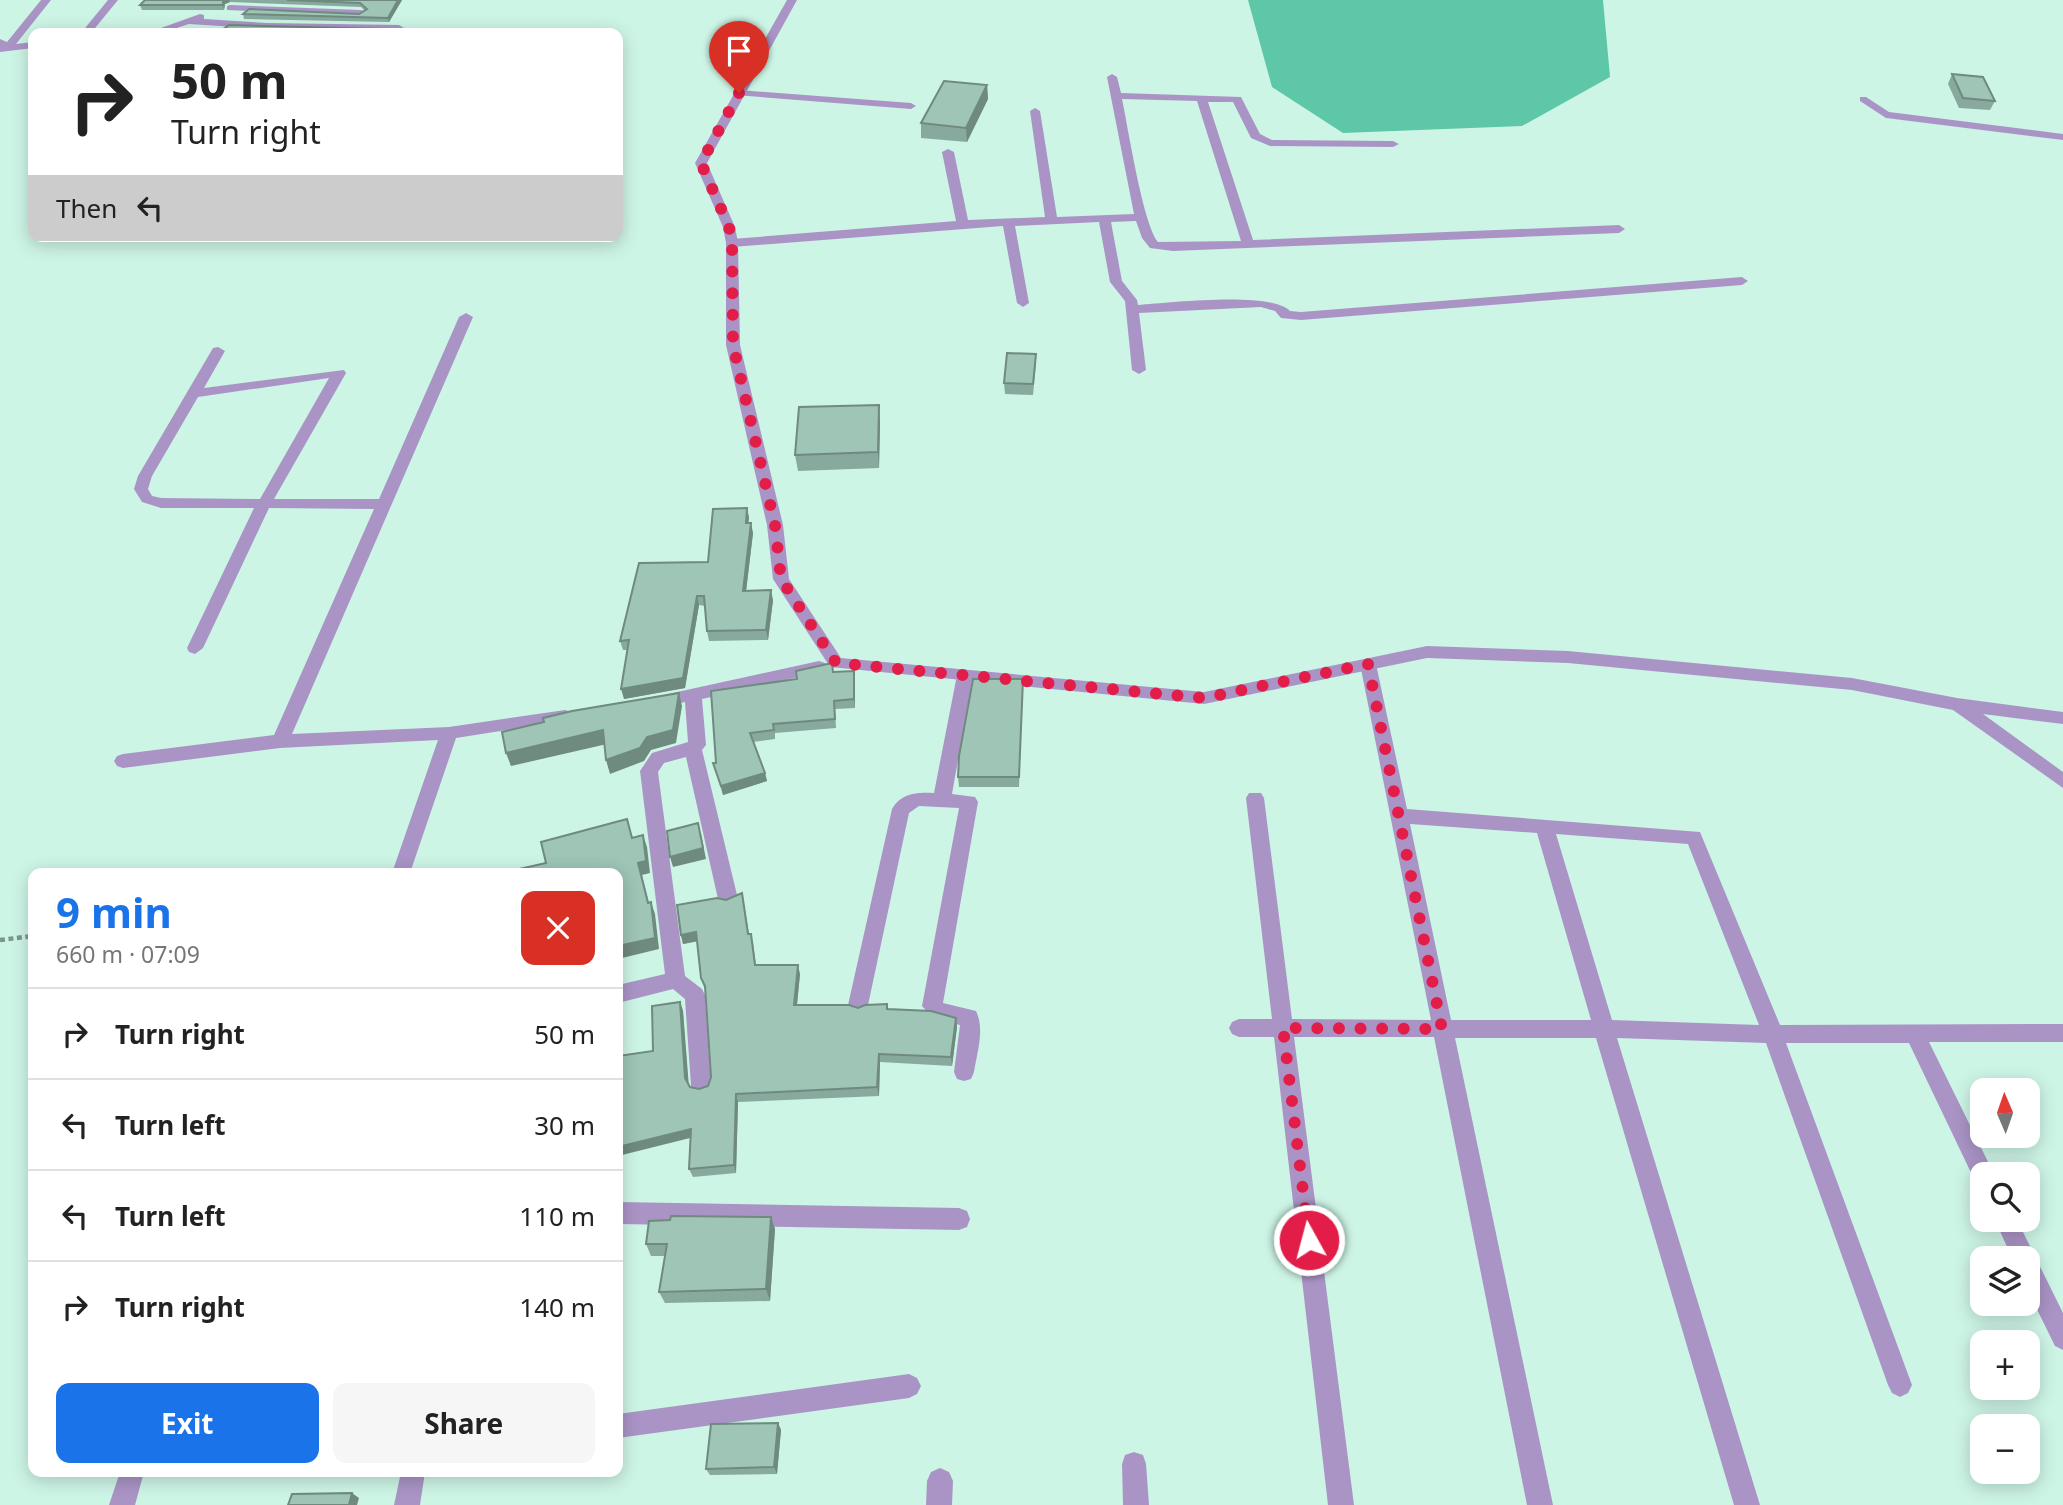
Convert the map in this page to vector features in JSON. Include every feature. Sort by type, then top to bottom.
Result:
[{"type":"street","points":[[3,46],[46,0]]},
{"type":"street","points":[[90,28],[113,0]]},
{"type":"street","points":[[168,28],[257,0]]},
{"type":"street","points":[[792,0],[701,163],[729,227],[732,243],[733,345],[775,525],[781,579],[836,663]]},
{"type":"street","points":[[230,8],[361,13]]},
{"type":"street","points":[[190,21],[267,26],[398,28]]},
{"type":"street","points":[[3,46],[28,45]]},
{"type":"street","points":[[1112,77],[1141,217],[1148,238],[1154,245],[1248,244],[1619,229]]},
{"type":"street","points":[[739,93],[911,106]]},
{"type":"street","points":[[1116,96],[1237,99],[1255,136],[1270,144],[1393,144]]},
{"type":"street","points":[[1201,97],[1248,244]]},
{"type":"street","points":[[1035,111],[1052,220]]},
{"type":"street","points":[[948,152],[963,224]]},
{"type":"street","points":[[732,243],[963,224],[1141,217]]},
{"type":"street","points":[[1104,219],[1116,282],[1130,297],[1139,370]]},
{"type":"street","points":[[1009,222],[1023,303]]},
{"type":"street","points":[[1132,309],[1261,303],[1280,308],[1286,315],[1301,316],[1742,281]]},
{"type":"street","points":[[280,741],[466,317]]},
{"type":"street","points":[[218,351],[145,476],[141,489],[147,499],[161,503],[386,504]]},
{"type":"street","points":[[194,393],[339,373],[264,504],[195,648]]},
{"type":"street","points":[[641,705],[836,663],[1204,698],[1427,652],[1568,657],[1852,684],[1957,704],[2063,718]]},
{"type":"street","points":[[1368,664],[1540,1505]]},
{"type":"street","points":[[942,800],[965,675]]},
{"type":"street","points":[[693,695],[699,741],[693,748],[657,758],[649,771],[676,980],[695,995],[701,1086]]},
{"type":"street","points":[[1957,704],[2063,781]]},
{"type":"street","points":[[123,761],[280,741],[449,733],[586,713]]},
{"type":"street","points":[[403,868],[449,733]]},
{"type":"street","points":[[693,748],[728,899]]},
{"type":"street","points":[[1255,798],[1341,1505]]},
{"type":"street","points":[[858,1005],[901,810],[916,799],[969,802],[932,1006],[941,1013],[969,1017],[971,1027],[964,1072]]},
{"type":"street","points":[[1399,816],[1694,837],[1773,1034],[1900,1385]]},
{"type":"street","points":[[1544,826],[1747,1505]]},
{"type":"street","points":[[623,993],[676,980]]},
{"type":"street","points":[[1239,1028],[1604,1029],[1773,1034],[2061,1036]]},
{"type":"street","points":[[1915,1034],[1977,1162]]},
{"type":"street","points":[[623,1213],[959,1219]]},
{"type":"street","points":[[2040,1291],[2063,1338]]},
{"type":"street","points":[[623,1425],[909,1386]]},
{"type":"street","points":[[1134,1464],[1136,1505]]},
{"type":"street","points":[[122,1505],[130,1477]]},
{"type":"street","points":[[407,1505],[412,1477]]},
{"type":"lane","points":[[785,0],[792,0]]},
{"type":"lane","points":[[1863,99],[1881,113],[1890,116],[2063,137]]},
{"type":"path","points":[[0,940],[28,937]]},
{"type":"shaded area","points":[[1248,0],[1603,0],[1610,77],[1522,126],[1343,133],[1272,87]]},
{"type":"building","points":[[145,0],[223,0],[223,5],[140,5]]},
{"type":"building","points":[[287,0],[398,0],[388,18],[243,14],[249,9],[359,14],[367,9],[360,3]]},
{"type":"building","points":[[229,25],[343,28],[225,28]]},
{"type":"building","points":[[1952,74],[1983,77],[1995,101],[1963,98]]},
{"type":"building","points":[[944,81],[987,85],[966,128],[921,123]]},
{"type":"building","points":[[1007,353],[1036,354],[1033,384],[1004,383]]},
{"type":"building","points":[[879,405],[878,452],[795,455],[799,407]]},
{"type":"building","points":[[747,508],[746,523],[751,523],[743,591],[771,590],[766,630],[707,631],[704,596],[697,596],[683,678],[621,689],[629,640],[620,641],[639,563],[708,562],[713,509]]},
{"type":"building","points":[[832,663],[833,672],[854,671],[854,699],[834,701],[835,719],[773,724],[774,730],[750,733],[765,773],[721,786],[713,763],[716,763],[711,691],[797,679],[796,671]]},
{"type":"building","points":[[973,679],[1023,679],[1019,777],[958,777],[959,756]]},
{"type":"building","points":[[679,693],[673,730],[647,737],[640,748],[606,760],[603,730],[506,753],[502,732],[544,722],[543,718],[572,711]]},
{"type":"building","points":[[627,819],[632,838],[643,835],[646,861],[638,863],[648,903],[651,902],[655,938],[623,945],[623,868],[524,868],[546,863],[541,842]]},
{"type":"building","points":[[698,823],[703,848],[670,857],[667,831]]},
{"type":"building","points":[[742,893],[755,965],[798,965],[794,1005],[849,1005],[858,1008],[887,1004],[887,1009],[931,1011],[956,1018],[951,1057],[879,1054],[877,1087],[736,1094],[734,1165],[689,1169],[691,1129],[623,1146],[623,1055],[653,1051],[652,1006],[680,1002],[685,1078],[690,1087],[699,1089],[708,1086],[711,1077],[705,986],[701,978],[696,932],[681,935],[677,905],[717,898],[726,900]]},
{"type":"building","points":[[671,1216],[771,1217],[766,1289],[659,1292],[667,1244],[646,1244],[649,1221],[670,1220]]},
{"type":"building","points":[[778,1423],[774,1467],[706,1469],[711,1424]]},
{"type":"building","points":[[352,1493],[349,1505],[288,1505],[292,1494]]},
{"type":"route","points":[[739,93],[701,163],[729,227],[732,243],[733,345],[775,525],[781,579],[836,663],[1204,698],[1368,664],[1442,1029],[1283,1028],[1309,1240]]}]
